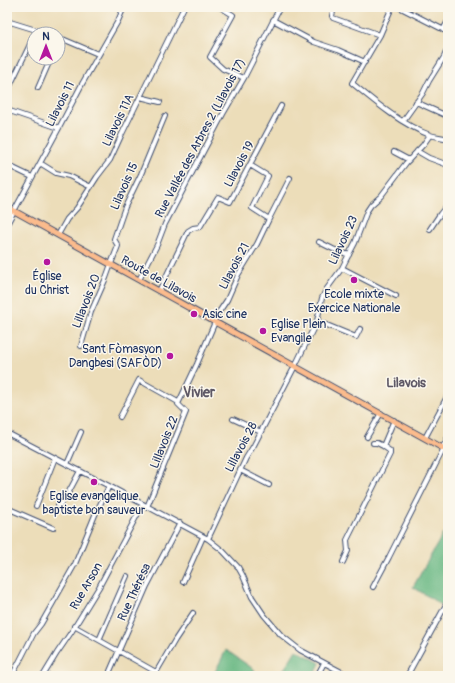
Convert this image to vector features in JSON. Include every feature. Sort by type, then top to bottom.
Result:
[{"type":"main road","name":"Route de Lilavois","points":[[7,207],[445,449]]},
{"type":"street","name":"Lilavois 11","points":[[7,224],[98,54],[118,21],[124,7]]},
{"type":"street","name":"Lilavois 11A","points":[[58,235],[67,218],[77,208],[110,160],[184,7]]},
{"type":"street","points":[[220,7],[233,15],[210,57],[223,69],[244,78]]},
{"type":"street","name":"Rue Vallée des Arbres 2 (Lilavois 17)","points":[[139,280],[157,245],[165,224],[222,114],[244,78],[280,7]]},
{"type":"street","points":[[334,7],[332,18],[380,35]]},
{"type":"street","points":[[392,7],[380,35],[352,83],[375,102],[403,121],[430,135],[448,139]]},
{"type":"street","points":[[399,7],[448,32]]},
{"type":"street","points":[[7,20],[26,29]]},
{"type":"street","points":[[273,20],[314,42],[338,50],[365,62]]},
{"type":"street","points":[[443,30],[448,21]]},
{"type":"street","points":[[66,40],[98,54]]},
{"type":"street","points":[[403,121],[423,93],[428,81],[440,63],[448,47]]},
{"type":"street","points":[[7,92],[26,52]]},
{"type":"street","points":[[38,88],[48,66]]},
{"type":"street","points":[[140,97],[160,102]]},
{"type":"street","points":[[416,102],[445,115]]},
{"type":"street","name":"Lilavois 19","points":[[159,291],[188,231],[200,227],[218,197],[230,202],[281,106]]},
{"type":"street","points":[[7,110],[59,128]]},
{"type":"street","name":"Lilavois 15","points":[[110,264],[118,246],[114,238],[125,207],[141,174],[165,116]]},
{"type":"street","name":"Lilavois 23","points":[[295,366],[317,321],[322,298],[349,255],[367,211],[381,196],[430,135]]},
{"type":"street","points":[[417,151],[429,158],[448,165]]},
{"type":"street","points":[[394,152],[409,160]]},
{"type":"street","points":[[40,163],[56,173],[69,176],[90,187]]},
{"type":"street","points":[[7,165],[32,177]]},
{"type":"street","points":[[250,165],[268,176],[252,208],[269,218]]},
{"type":"street","name":"Lilavois 21","points":[[214,321],[227,300],[238,275],[257,244],[290,178]]},
{"type":"street","points":[[430,229],[448,204]]},
{"type":"street","points":[[319,242],[349,255]]},
{"type":"street","name":"Lillavois 20","points":[[81,346],[90,312],[106,278],[110,264]]},
{"type":"street","points":[[342,268],[396,296]]},
{"type":"street","name":"Lillavois 22","points":[[147,507],[186,412],[178,404],[178,402],[197,364],[214,321]]},
{"type":"street","points":[[317,321],[356,337],[360,329]]},
{"type":"street","name":"Lillavois 28","points":[[182,582],[295,366]]},
{"type":"street","points":[[120,417],[139,380],[178,402]]},
{"type":"street","points":[[425,438],[448,395]]},
{"type":"street","points":[[367,437],[381,413]]},
{"type":"street","points":[[233,419],[261,432]]},
{"type":"street","points":[[383,446],[394,420]]},
{"type":"street","points":[[67,464],[81,432]]},
{"type":"street","points":[[7,434],[180,523],[205,538],[223,551],[238,567],[252,597],[280,635],[300,650],[349,676]]},
{"type":"street","points":[[373,587],[445,449],[448,437]]},
{"type":"street","points":[[343,562],[348,551],[348,537],[391,453],[383,446],[373,443]]},
{"type":"street","points":[[36,506],[55,458]]},
{"type":"street","points":[[240,470],[269,486]]},
{"type":"street","points":[[58,506],[65,499],[80,471]]},
{"type":"street","points":[[12,676],[34,633],[41,624],[75,564],[95,515],[109,486]]},
{"type":"street","name":"Rue Arson","points":[[43,676],[99,587],[143,504]]},
{"type":"street","points":[[7,508],[53,528]]},
{"type":"street","name":"Rue Thérésa","points":[[110,671],[147,586],[180,523]]},
{"type":"street","points":[[99,640],[127,576]]},
{"type":"street","points":[[407,676],[448,601]]},
{"type":"street","points":[[74,626],[156,672],[193,613]]},
{"type":"street","points":[[317,676],[324,663]]},
{"type":"green space","points":[[443,534],[448,536],[448,597],[443,606],[413,587]]},
{"type":"green space","points":[[226,650],[255,670],[251,676],[213,676]]},
{"type":"green space","points":[[296,650],[320,663],[314,676],[280,676]]},
{"type":"place","name":"Église du Christ","points":[[47,262]]},
{"type":"place","name":"Ecole mixte Exercice Nationale","points":[[354,280]]},
{"type":"place","name":"Asic cine","points":[[194,314]]},
{"type":"place","name":"Eglise Plein Evangile","points":[[263,331]]},
{"type":"place","name":"Sant Fòmasyon Dangbesi (SAFÒD)","points":[[170,356]]},
{"type":"place","name":"Eglise evangelique baptiste bon sauveur","points":[[94,482]]},
{"type":"district","name":"Lilavois","points":[[406,382]]},
{"type":"district","name":"Vivier","points":[[199,392]]}]
